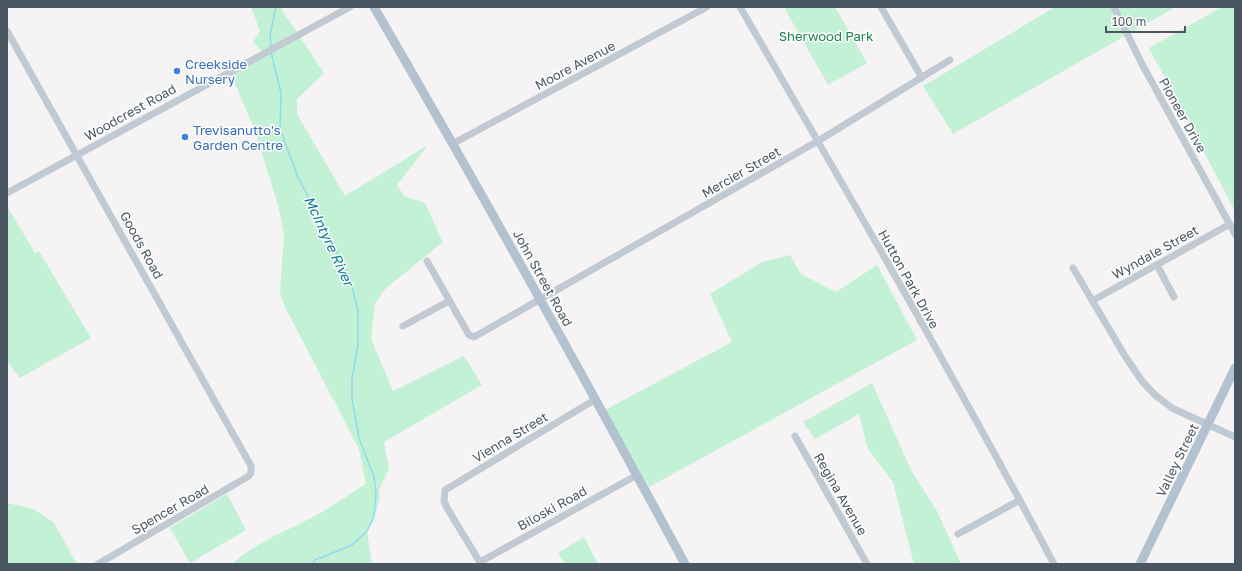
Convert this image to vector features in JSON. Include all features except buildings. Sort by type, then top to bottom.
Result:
[{"type":"main road","name":"John Street Road","points":[[374,7],[454,143],[542,300],[685,564]]},
{"type":"main road","name":"Valley Street","points":[[1140,564],[1235,368]]},
{"type":"street","name":"Woodcrest Road","points":[[7,193],[264,52],[350,7]]},
{"type":"street","name":"Moore Avenue","points":[[454,143],[707,7]]},
{"type":"street","name":"Hutton Park Drive","points":[[740,7],[818,141],[1020,500],[1054,564]]},
{"type":"street","points":[[881,7],[922,78]]},
{"type":"street","name":"Pioneer Drive","points":[[1114,7],[1142,64],[1235,234]]},
{"type":"street","name":"Goods Road","points":[[7,31],[244,452],[251,466],[251,473]]},
{"type":"street","name":"Mercier Street","points":[[449,301],[469,335],[474,337],[542,300],[818,141],[950,60]]},
{"type":"street","name":"Wyndale Street","points":[[1092,301],[1230,224]]},
{"type":"street","points":[[403,326],[449,301],[426,262]]},
{"type":"street","points":[[1157,265],[1174,297]]},
{"type":"street","points":[[1074,268],[1125,356],[1142,381],[1155,395],[1172,408],[1235,437]]},
{"type":"street","name":"Vienna Street","points":[[480,563],[444,501],[445,490],[596,399]]},
{"type":"street","name":"Regina Avenue","points":[[795,436],[867,564]]},
{"type":"street","name":"Spencer Road","points":[[98,564],[226,490],[251,473]]},
{"type":"street","name":"Biloski Road","points":[[480,563],[637,475]]},
{"type":"street","points":[[958,534],[1020,500]]},
{"type":"green space","points":[[251,7],[283,7],[282,10],[324,73],[297,99],[297,114],[345,196],[428,145],[397,185],[404,196],[425,203],[443,242],[385,289],[375,304],[371,339],[393,391],[464,356],[482,385],[384,442],[389,469],[379,490],[380,498],[374,517],[367,531],[372,564],[232,564],[250,550],[270,538],[318,514],[366,484],[359,449],[285,307],[280,293],[284,234],[278,205],[255,131],[231,74],[266,56],[253,42],[260,31]]},
{"type":"green space","name":"Sherwood Park","points":[[788,7],[835,7],[867,63],[828,85],[785,9]]},
{"type":"green space","points":[[1055,7],[1176,7],[953,134],[923,86]]},
{"type":"green space","points":[[1222,7],[1235,7],[1235,211],[1149,48]]},
{"type":"green space","points":[[7,206],[35,253],[39,251],[91,338],[20,378],[7,361]]},
{"type":"green space","points":[[790,255],[801,274],[836,292],[877,265],[917,340],[649,487],[605,410],[732,342],[710,294],[762,262]]},
{"type":"green space","points":[[872,383],[912,472],[937,511],[961,564],[914,564],[893,482],[868,449],[859,414],[815,439],[803,422]]},
{"type":"green space","points":[[227,494],[246,530],[190,563],[170,528]]},
{"type":"green space","points":[[7,503],[34,509],[54,523],[77,564],[7,564]]},
{"type":"green space","points":[[584,537],[598,564],[565,564],[558,553]]},
{"type":"waterway","name":"McIntyre River","points":[[271,46],[270,35],[276,7]]},
{"type":"waterway","name":"McIntyre River","points":[[271,52],[281,93],[280,129],[298,177],[350,278],[358,311],[358,344],[352,379],[352,399],[359,438],[374,477],[376,493],[374,517],[367,531],[352,545],[315,560],[312,564]]},
{"type":"place","name":"Creekside Nursery","points":[[177,71]]},
{"type":"place","name":"Trevisanutto's Garden Centre","points":[[185,137]]}]
